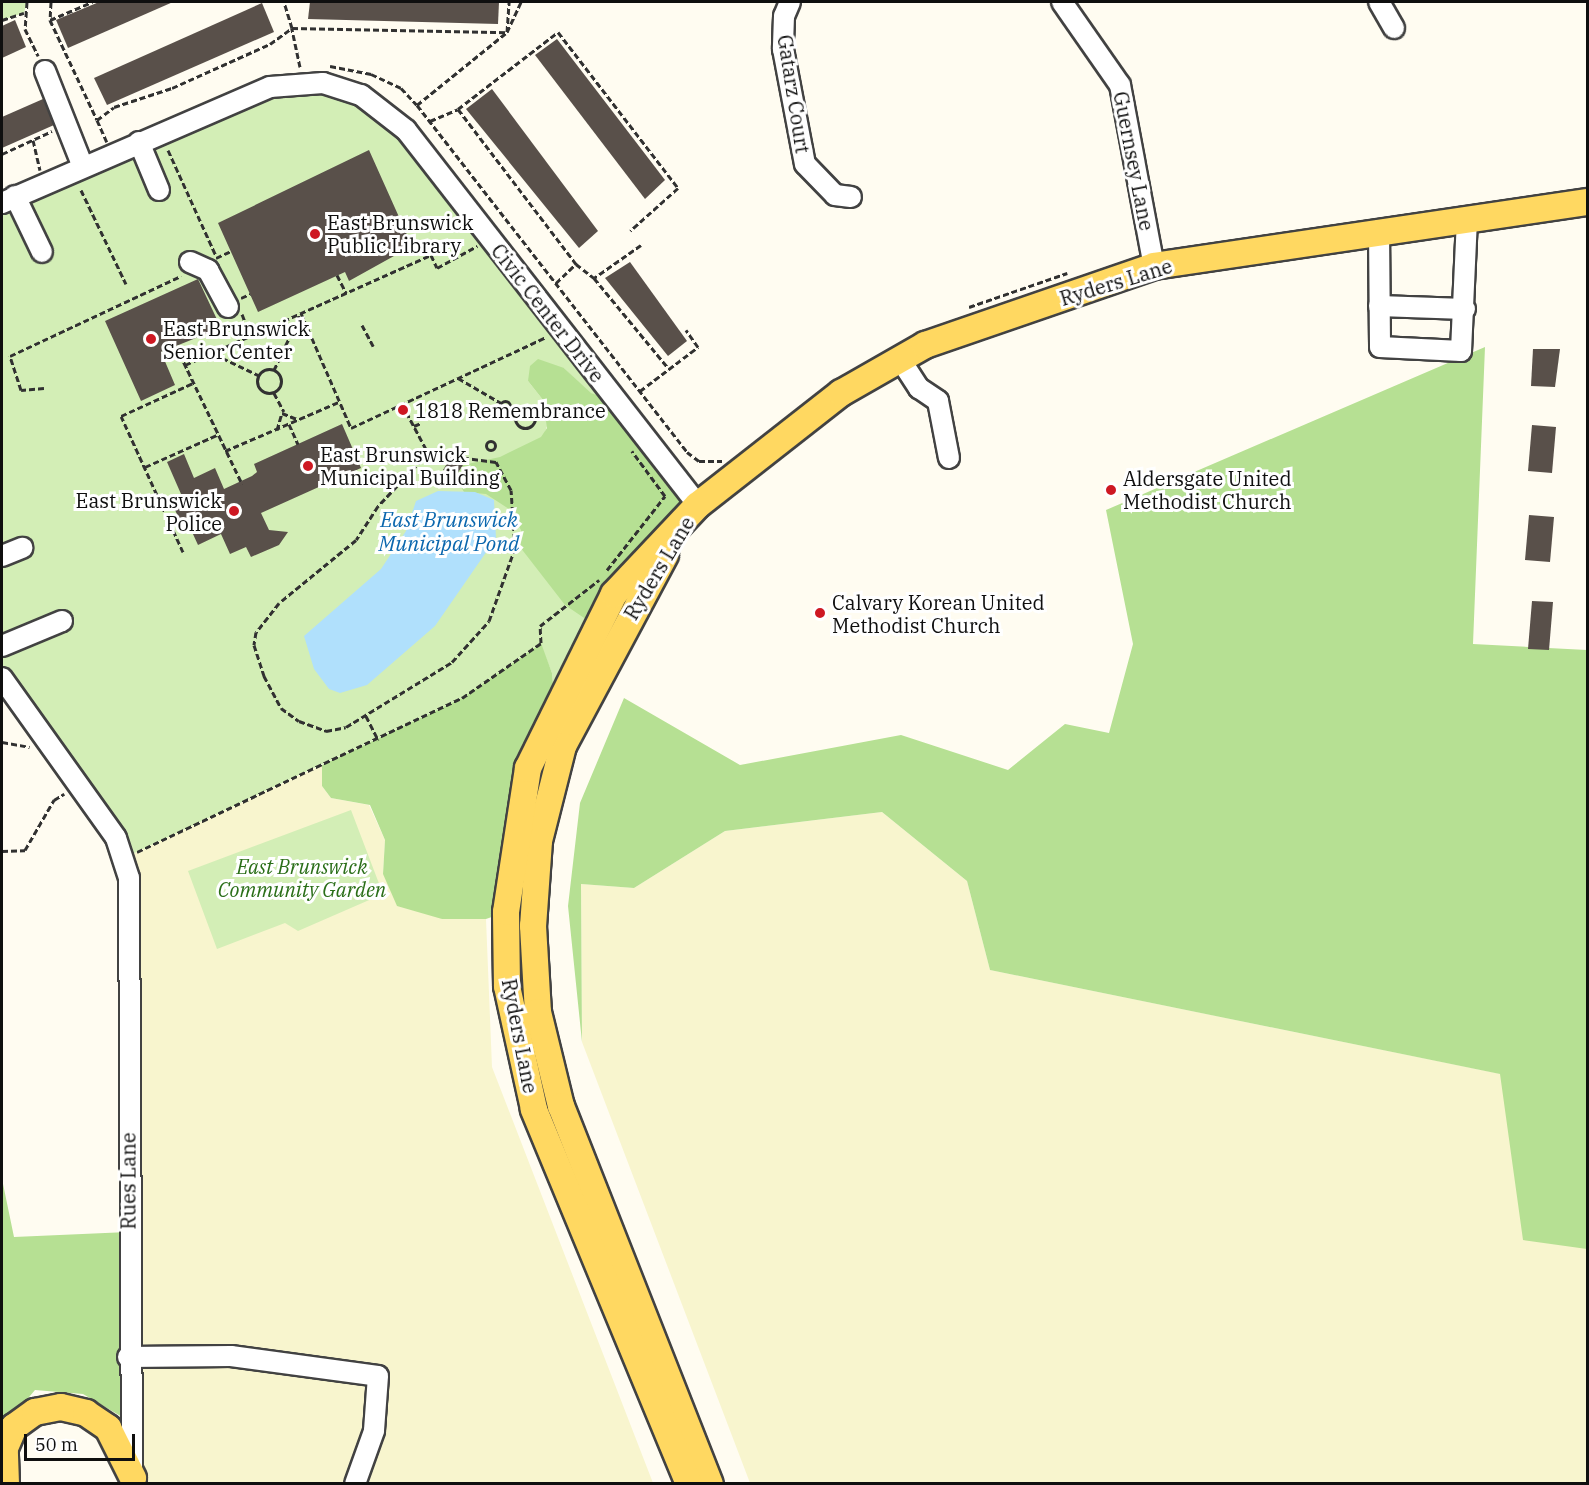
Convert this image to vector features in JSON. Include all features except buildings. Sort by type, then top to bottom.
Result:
[{"type":"main road","name":"Ryders Lane","points":[[689,1484],[534,1109],[507,986],[506,912],[528,768],[567,680],[614,594],[698,505],[841,393],[925,345],[1154,266],[1379,230],[1587,202]]},
{"type":"main road","name":"Ryders Lane","points":[[698,505],[638,599],[563,746],[539,841],[533,926],[538,1012],[561,1106],[710,1484]]},
{"type":"main road","points":[[6,1484],[5,1448],[14,1427],[35,1412],[61,1407],[86,1413],[108,1428],[133,1481]]},
{"type":"street","name":"Gatarz Court","points":[[790,2],[784,16],[783,49],[805,164],[835,195],[851,197]]},
{"type":"street","points":[[1379,2],[1394,28]]},
{"type":"street","name":"Guernsey Lane","points":[[1068,4],[1120,85],[1154,266]]},
{"type":"street","points":[[45,71],[83,166]]},
{"type":"street","name":"Civic Center Drive","points":[[8,200],[270,87],[310,82],[349,89],[394,118],[698,505]]},
{"type":"street","points":[[139,142],[159,190]]},
{"type":"street","points":[[8,200],[42,252]]},
{"type":"street","points":[[1379,230],[1380,347],[1461,351],[1466,309],[1467,218]]},
{"type":"street","points":[[198,265],[208,270],[229,298]]},
{"type":"street","points":[[1379,306],[1466,309]]},
{"type":"street","points":[[900,359],[919,388],[938,401],[949,458]]},
{"type":"street","points":[[2,556],[22,548]]},
{"type":"street","points":[[2,646],[62,621]]},
{"type":"street","points":[[2,678],[116,838],[124,858]]},
{"type":"street","name":"Rues Lane","points":[[124,858],[129,878],[128,1357],[133,1481]]},
{"type":"street","points":[[128,1357],[231,1356],[378,1376],[374,1431],[355,1484]]},
{"type":"path","points":[[27,2],[24,13],[25,29],[45,71]]},
{"type":"path","points":[[51,2],[50,20],[97,120],[114,107],[210,72],[292,28],[507,32]]},
{"type":"path","points":[[50,20],[92,2]]},
{"type":"path","points":[[284,2],[292,28],[299,67],[309,67]]},
{"type":"path","points":[[507,32],[509,2]]},
{"type":"path","points":[[417,105],[507,32],[521,2]]},
{"type":"path","points":[[2,20],[24,13]]},
{"type":"path","points":[[430,121],[458,109],[558,32],[678,188],[630,231]]},
{"type":"path","points":[[319,66],[371,74],[401,88],[430,121],[640,391],[699,461],[717,462],[733,454]]},
{"type":"path","points":[[458,109],[576,264],[594,278],[669,369]]},
{"type":"path","points":[[2,154],[66,124]]},
{"type":"path","points":[[160,133],[222,268]]},
{"type":"path","points":[[31,176],[41,172],[33,140]]},
{"type":"path","points":[[81,190],[126,284]]},
{"type":"path","points":[[185,365],[431,255],[436,268],[461,259],[489,237]]},
{"type":"path","points":[[594,278],[641,246]]},
{"type":"path","points":[[44,388],[21,390],[10,356],[231,251]]},
{"type":"path","points":[[556,283],[576,264]]},
{"type":"path","points":[[967,309],[1075,271]]},
{"type":"path","points":[[337,275],[346,293]]},
{"type":"path","points":[[229,298],[251,337]]},
{"type":"path","points":[[214,354],[258,375],[274,370],[301,313]]},
{"type":"path","points":[[301,313],[351,428],[548,336],[555,346]]},
{"type":"path","points":[[362,325],[373,346]]},
{"type":"path","points":[[640,391],[698,347],[686,330]]},
{"type":"path","points":[[176,346],[242,484]]},
{"type":"path","points":[[273,392],[281,381],[274,370]]},
{"type":"path","points":[[258,375],[261,390],[273,392]]},
{"type":"path","points":[[458,378],[501,403],[508,402],[509,409]]},
{"type":"path","points":[[183,552],[121,416],[193,383]]},
{"type":"path","points":[[273,392],[284,412],[299,420]]},
{"type":"path","points":[[225,451],[339,402]]},
{"type":"path","points":[[501,403],[501,410],[509,409],[520,414]]},
{"type":"path","points":[[402,404],[428,453]]},
{"type":"path","points":[[528,406],[535,410],[527,429],[516,426],[520,414],[528,406]]},
{"type":"path","points":[[277,430],[277,418],[284,412]]},
{"type":"path","points":[[414,426],[421,423]]},
{"type":"path","points":[[289,424],[298,444]]},
{"type":"path","points":[[145,466],[218,435]]},
{"type":"path","points":[[124,858],[378,740],[462,698],[541,643],[540,626],[600,579],[665,496],[624,440]]},
{"type":"path","points":[[428,453],[502,466],[517,519],[510,569],[489,621],[452,662],[366,716],[335,731],[299,722],[281,708],[264,676],[256,632],[279,603],[356,540],[378,506],[428,453]]},
{"type":"path","points":[[366,716],[378,740]]},
{"type":"path","points":[[2,742],[35,748],[28,740]]},
{"type":"path","points":[[2,850],[25,850],[54,800],[69,791],[62,783]]},
{"type":"green space","points":[[2,2],[27,2],[24,13],[2,20]]},
{"type":"green space","points":[[283,84],[373,101],[618,402],[590,393],[564,368],[528,381],[543,400],[549,420],[517,519],[596,626],[555,705],[552,673],[540,643],[462,698],[124,858],[2,678],[2,203]]},
{"type":"green space","points":[[1485,347],[1473,644],[1587,650],[1587,1249],[1523,1240],[1500,1074],[990,970],[967,881],[882,812],[725,831],[634,888],[581,884],[582,1042],[568,906],[580,803],[624,698],[740,765],[901,735],[1008,770],[1065,724],[1109,733],[1133,644],[1106,510]]},
{"type":"green space","points":[[538,359],[564,368],[591,393],[618,402],[698,505],[596,626],[565,605],[520,547],[521,530],[509,509],[486,494],[464,492],[455,477],[463,465],[500,457],[541,437],[547,428],[543,400],[528,381],[530,366]]},
{"type":"green space","points":[[541,643],[552,673],[555,705],[506,912],[486,919],[442,919],[397,906],[383,874],[385,840],[370,805],[331,798],[322,786],[322,765],[462,698]]},
{"type":"green space","points":[[322,765],[322,786],[331,798],[369,805],[385,840],[383,874],[442,919],[486,919],[492,1067],[653,1483],[125,1483],[124,858]]},
{"type":"green space","name":"East Brunswick Community Garden","points":[[351,810],[383,894],[298,931],[285,923],[217,949],[188,871]]},
{"type":"green space","points":[[882,812],[967,881],[990,970],[1501,1074],[1587,1193],[1587,1483],[750,1483],[582,1042],[581,884],[634,888],[725,831]]},
{"type":"green space","points":[[2,1179],[14,1237],[128,1232],[129,1421],[83,1394],[35,1390],[2,1429]]},
{"type":"water","name":"East Brunswick Municipal Pond","points":[[438,491],[475,492],[494,500],[496,538],[435,626],[367,685],[340,693],[329,689],[314,669],[304,636],[381,569],[406,531],[416,501]]},
{"type":"place","name":"East Brunswick Public Library","points":[[315,234]]},
{"type":"place","name":"East Brunswick Senior Center","points":[[151,339]]},
{"type":"place","name":"1818 Remembrance","points":[[403,410]]},
{"type":"place","name":"East Brunswick Municipal Building","points":[[308,466]]},
{"type":"place","name":"Aldersgate United Methodist Church","points":[[1111,490]]},
{"type":"place","name":"East Brunswick Police","points":[[234,511]]},
{"type":"place","name":"Calvary Korean United Methodist Church","points":[[820,613]]}]
